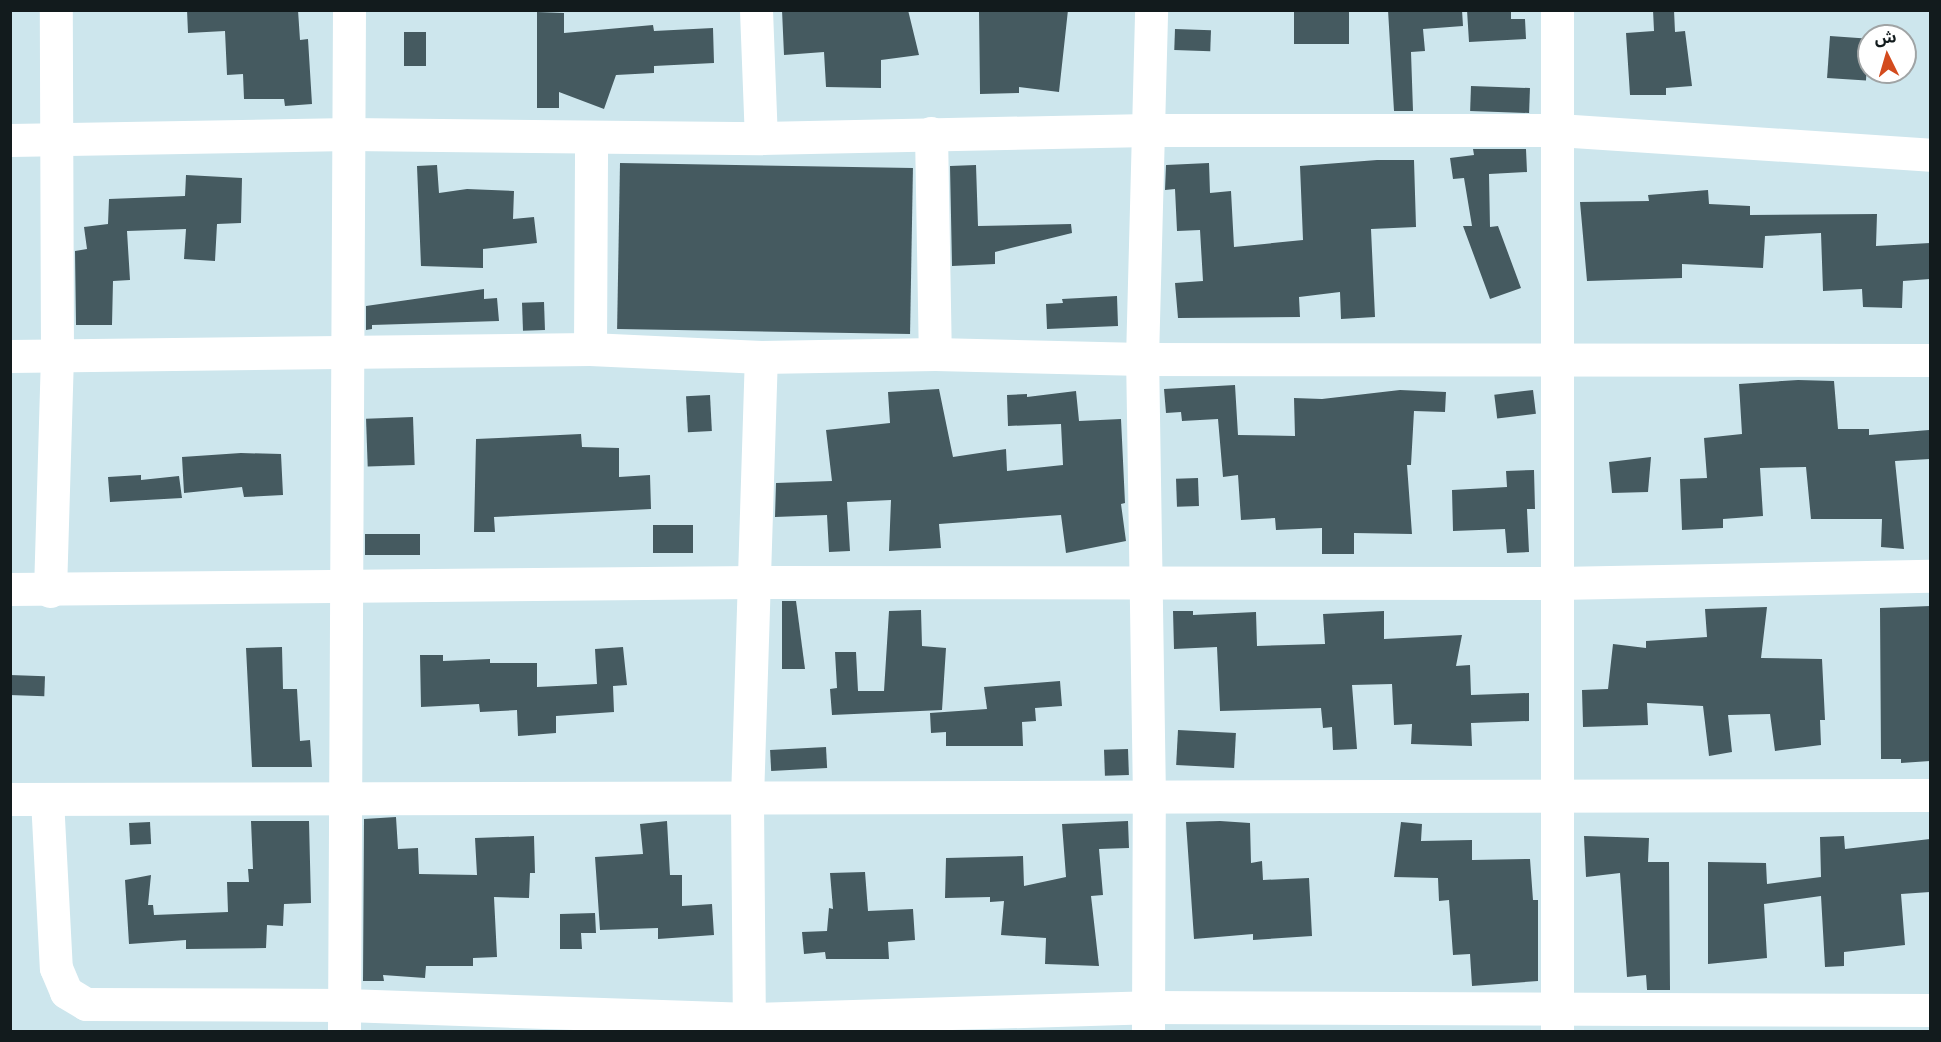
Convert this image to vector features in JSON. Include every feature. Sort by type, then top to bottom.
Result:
[{"type":"street","points":[[50,591],[57,356],[56,10]]},
{"type":"street","points":[[345,1018],[349,10]]},
{"type":"street","points":[[756,10],[761,138]]},
{"type":"street","points":[[1148,1019],[1149,798],[1142,359],[1151,10]]},
{"type":"street","points":[[1557,10],[1559,361],[1557,1019]]},
{"type":"street","points":[[10,140],[349,134],[591,139],[1148,130],[1558,130],[1930,155]]},
{"type":"street","points":[[931,133],[935,354]]},
{"type":"street","points":[[590,350],[591,139]]},
{"type":"street","points":[[10,356],[590,350],[761,357],[935,354],[1142,359],[1930,360]]},
{"type":"street","points":[[750,1025],[747,799],[761,357]]},
{"type":"street","points":[[10,590],[754,582],[1558,583],[1930,576]]},
{"type":"street","points":[[10,799],[345,795],[747,799],[1930,795]]},
{"type":"street","points":[[47,799],[56,968],[66,992],[86,1004],[345,1018],[750,1025],[1148,1019],[1557,1019],[1930,1010]]},
{"type":"building","points":[[187,10],[298,10],[300,40],[308,39],[312,104],[285,106],[284,99],[244,99],[243,74],[227,75],[225,31],[188,33]]},
{"type":"building","points":[[782,10],[908,10],[919,55],[881,60],[881,88],[826,87],[824,52],[784,55]]},
{"type":"building","points":[[1068,10],[1059,92],[1019,87],[1019,93],[980,94],[979,11]]},
{"type":"building","points":[[1294,10],[1349,10],[1349,44],[1294,44]]},
{"type":"building","points":[[1388,10],[1462,10],[1463,26],[1423,29],[1425,51],[1411,52],[1413,111],[1394,111]]},
{"type":"building","points":[[1467,10],[1511,10],[1511,19],[1525,19],[1526,39],[1469,42]]},
{"type":"building","points":[[1653,10],[1674,10],[1675,32],[1685,31],[1692,86],[1666,88],[1666,95],[1630,95],[1626,33],[1654,31]]},
{"type":"building","points":[[537,12],[564,13],[564,33],[653,25],[654,31],[713,28],[714,63],[654,66],[654,73],[616,75],[604,109],[559,92],[559,108],[537,108]]},
{"type":"building","points":[[1175,29],[1211,30],[1210,51],[1174,50]]},
{"type":"building","points":[[404,32],[426,32],[426,66],[404,66]]},
{"type":"building","points":[[1830,36],[1857,38],[1857,80],[1827,78]]},
{"type":"building","points":[[1471,86],[1530,88],[1529,113],[1470,111]]},
{"type":"building","points":[[1473,149],[1526,149],[1527,172],[1489,174],[1490,227],[1498,226],[1521,288],[1490,299],[1463,226],[1472,226],[1464,178],[1453,179],[1450,158],[1474,155]]},
{"type":"building","points":[[1377,160],[1414,160],[1416,227],[1371,229],[1375,317],[1341,319],[1340,292],[1299,297],[1300,317],[1178,318],[1175,283],[1203,281],[1200,230],[1177,231],[1175,189],[1165,190],[1166,165],[1209,163],[1210,193],[1231,191],[1234,247],[1303,240],[1300,166]]},
{"type":"building","points":[[620,163],[913,168],[910,334],[617,329]]},
{"type":"building","points":[[437,165],[439,193],[467,189],[514,191],[513,219],[534,217],[537,243],[483,249],[483,268],[421,266],[417,166]]},
{"type":"building","points":[[976,165],[978,226],[1071,224],[1072,233],[995,252],[995,264],[952,266],[950,166]]},
{"type":"building","points":[[186,175],[242,178],[241,223],[217,224],[215,261],[184,259],[186,229],[127,231],[130,280],[113,281],[112,325],[76,325],[75,251],[87,249],[84,227],[108,224],[109,199],[185,196]]},
{"type":"building","points":[[1708,190],[1709,204],[1750,206],[1750,215],[1877,214],[1876,246],[1930,243],[1930,279],[1903,281],[1902,308],[1863,307],[1862,289],[1823,291],[1821,233],[1765,236],[1763,268],[1682,264],[1682,278],[1587,281],[1580,202],[1649,201],[1648,195]]},
{"type":"building","points":[[484,289],[484,299],[497,298],[499,321],[372,325],[372,329],[366,330],[366,306]]},
{"type":"building","points":[[1117,296],[1118,326],[1047,329],[1046,304],[1063,303],[1062,299]]},
{"type":"building","points":[[544,302],[545,330],[523,331],[522,303]]},
{"type":"building","points":[[1798,380],[1834,381],[1838,429],[1869,429],[1869,435],[1929,430],[1930,459],[1895,461],[1904,549],[1881,547],[1882,519],[1811,519],[1806,467],[1760,468],[1763,516],[1723,519],[1723,528],[1682,530],[1680,479],[1707,478],[1704,438],[1742,434],[1739,384]]},
{"type":"building","points":[[1235,385],[1238,435],[1295,436],[1294,398],[1322,399],[1400,390],[1446,392],[1445,412],[1414,411],[1411,465],[1407,465],[1412,534],[1354,533],[1354,554],[1322,554],[1322,528],[1276,530],[1275,518],[1241,520],[1238,475],[1223,477],[1218,419],[1182,421],[1181,412],[1166,413],[1164,389]]},
{"type":"building","points":[[939,389],[953,457],[1006,449],[1007,471],[1063,465],[1061,424],[1008,426],[1007,395],[1027,394],[1027,397],[1076,391],[1079,421],[1121,419],[1125,503],[1121,504],[1126,541],[1066,553],[1061,515],[939,524],[941,548],[889,551],[891,500],[847,502],[850,551],[829,552],[827,515],[775,517],[776,483],[832,481],[826,430],[890,423],[888,392]]},
{"type":"building","points":[[1533,390],[1536,414],[1497,419],[1494,395]]},
{"type":"building","points":[[710,395],[712,431],[688,432],[686,396]]},
{"type":"building","points":[[413,417],[415,465],[368,467],[366,419]]},
{"type":"building","points":[[581,434],[582,447],[619,448],[619,477],[650,475],[651,509],[494,517],[495,532],[474,532],[476,439]]},
{"type":"building","points":[[241,453],[281,454],[283,495],[244,497],[242,487],[184,493],[182,457]]},
{"type":"building","points":[[1651,457],[1648,492],[1612,493],[1609,462]]},
{"type":"building","points":[[1534,470],[1535,509],[1527,509],[1529,552],[1507,553],[1505,529],[1453,531],[1452,490],[1507,487],[1506,471]]},
{"type":"building","points":[[141,475],[141,480],[179,476],[182,498],[110,502],[108,477]]},
{"type":"building","points":[[1198,478],[1199,506],[1177,507],[1176,479]]},
{"type":"building","points":[[653,525],[693,525],[693,553],[653,553]]},
{"type":"building","points":[[365,534],[420,534],[420,555],[365,555]]},
{"type":"building","points":[[782,601],[796,601],[805,669],[782,669]]},
{"type":"building","points":[[1930,606],[1930,761],[1901,763],[1901,759],[1881,759],[1880,608]]},
{"type":"building","points":[[1767,607],[1761,658],[1822,659],[1825,720],[1820,720],[1821,745],[1775,751],[1770,714],[1728,715],[1732,752],[1709,756],[1703,706],[1647,703],[1648,725],[1583,727],[1582,690],[1608,689],[1613,644],[1646,648],[1646,641],[1707,637],[1705,609]]},
{"type":"building","points":[[921,610],[922,646],[946,648],[942,710],[832,715],[830,689],[837,688],[835,652],[856,652],[858,691],[884,691],[889,611]]},
{"type":"building","points":[[1173,611],[1193,611],[1193,615],[1256,612],[1257,646],[1325,644],[1323,614],[1384,611],[1384,639],[1462,635],[1456,666],[1470,665],[1471,695],[1529,693],[1529,721],[1471,723],[1472,746],[1411,744],[1412,724],[1394,725],[1392,684],[1352,685],[1357,749],[1333,750],[1332,727],[1323,728],[1321,708],[1220,711],[1217,647],[1174,649]]},
{"type":"building","points":[[282,647],[283,689],[297,689],[300,741],[310,740],[312,767],[252,767],[246,648]]},
{"type":"building","points":[[623,647],[627,685],[613,686],[614,712],[556,716],[556,733],[518,736],[517,710],[480,712],[479,704],[421,707],[420,655],[443,655],[443,661],[490,659],[490,663],[537,663],[537,687],[597,684],[595,649]]},
{"type":"building","points":[[10,675],[45,676],[44,696],[10,695]]},
{"type":"building","points":[[1060,681],[1062,706],[1035,708],[1036,721],[1022,722],[1023,746],[946,746],[946,732],[931,733],[930,713],[987,709],[984,687]]},
{"type":"building","points":[[1178,730],[1236,733],[1234,768],[1176,765]]},
{"type":"building","points":[[826,747],[827,768],[771,771],[770,750]]},
{"type":"building","points":[[1128,749],[1129,775],[1105,776],[1104,750]]},
{"type":"building","points":[[396,817],[398,849],[418,848],[419,874],[477,875],[475,838],[534,836],[535,873],[530,873],[529,898],[494,897],[497,957],[473,958],[473,966],[426,966],[425,978],[383,975],[384,981],[363,981],[364,819]]},
{"type":"building","points":[[251,821],[309,821],[311,903],[284,904],[283,926],[267,925],[266,948],[186,949],[186,940],[129,944],[125,880],[151,875],[148,905],[153,905],[154,915],[228,912],[227,882],[249,882],[248,869],[253,869]]},
{"type":"building","points":[[667,821],[670,875],[682,875],[682,906],[712,904],[714,935],[658,939],[658,928],[600,930],[595,857],[643,854],[640,824]]},
{"type":"building","points":[[1128,821],[1129,848],[1099,849],[1103,895],[1091,896],[1099,966],[1045,964],[1046,938],[1001,935],[1004,901],[990,902],[990,897],[945,898],[946,858],[1023,856],[1024,886],[1066,877],[1062,824]]},
{"type":"building","points":[[150,822],[151,844],[130,845],[129,823]]},
{"type":"building","points":[[1186,822],[1250,823],[1251,863],[1262,861],[1263,880],[1309,878],[1312,936],[1253,940],[1253,934],[1194,939]]},
{"type":"building","points":[[1401,822],[1422,824],[1421,841],[1472,840],[1472,860],[1530,859],[1533,900],[1538,900],[1538,981],[1472,986],[1470,954],[1453,955],[1449,900],[1439,901],[1438,878],[1394,877]]},
{"type":"building","points":[[1584,836],[1649,838],[1648,862],[1669,862],[1670,990],[1647,990],[1646,975],[1627,977],[1620,873],[1586,877]]},
{"type":"building","points":[[1844,836],[1845,849],[1930,839],[1930,892],[1901,894],[1905,945],[1844,952],[1844,966],[1825,967],[1821,896],[1764,904],[1767,958],[1708,964],[1708,862],[1766,863],[1767,884],[1821,877],[1820,837]]},
{"type":"building","points":[[865,872],[868,911],[913,909],[915,940],[888,942],[889,959],[826,959],[825,952],[804,954],[802,932],[827,931],[829,908],[833,909],[830,873]]},
{"type":"building","points":[[595,913],[596,933],[581,933],[582,949],[560,949],[560,914]]}]
